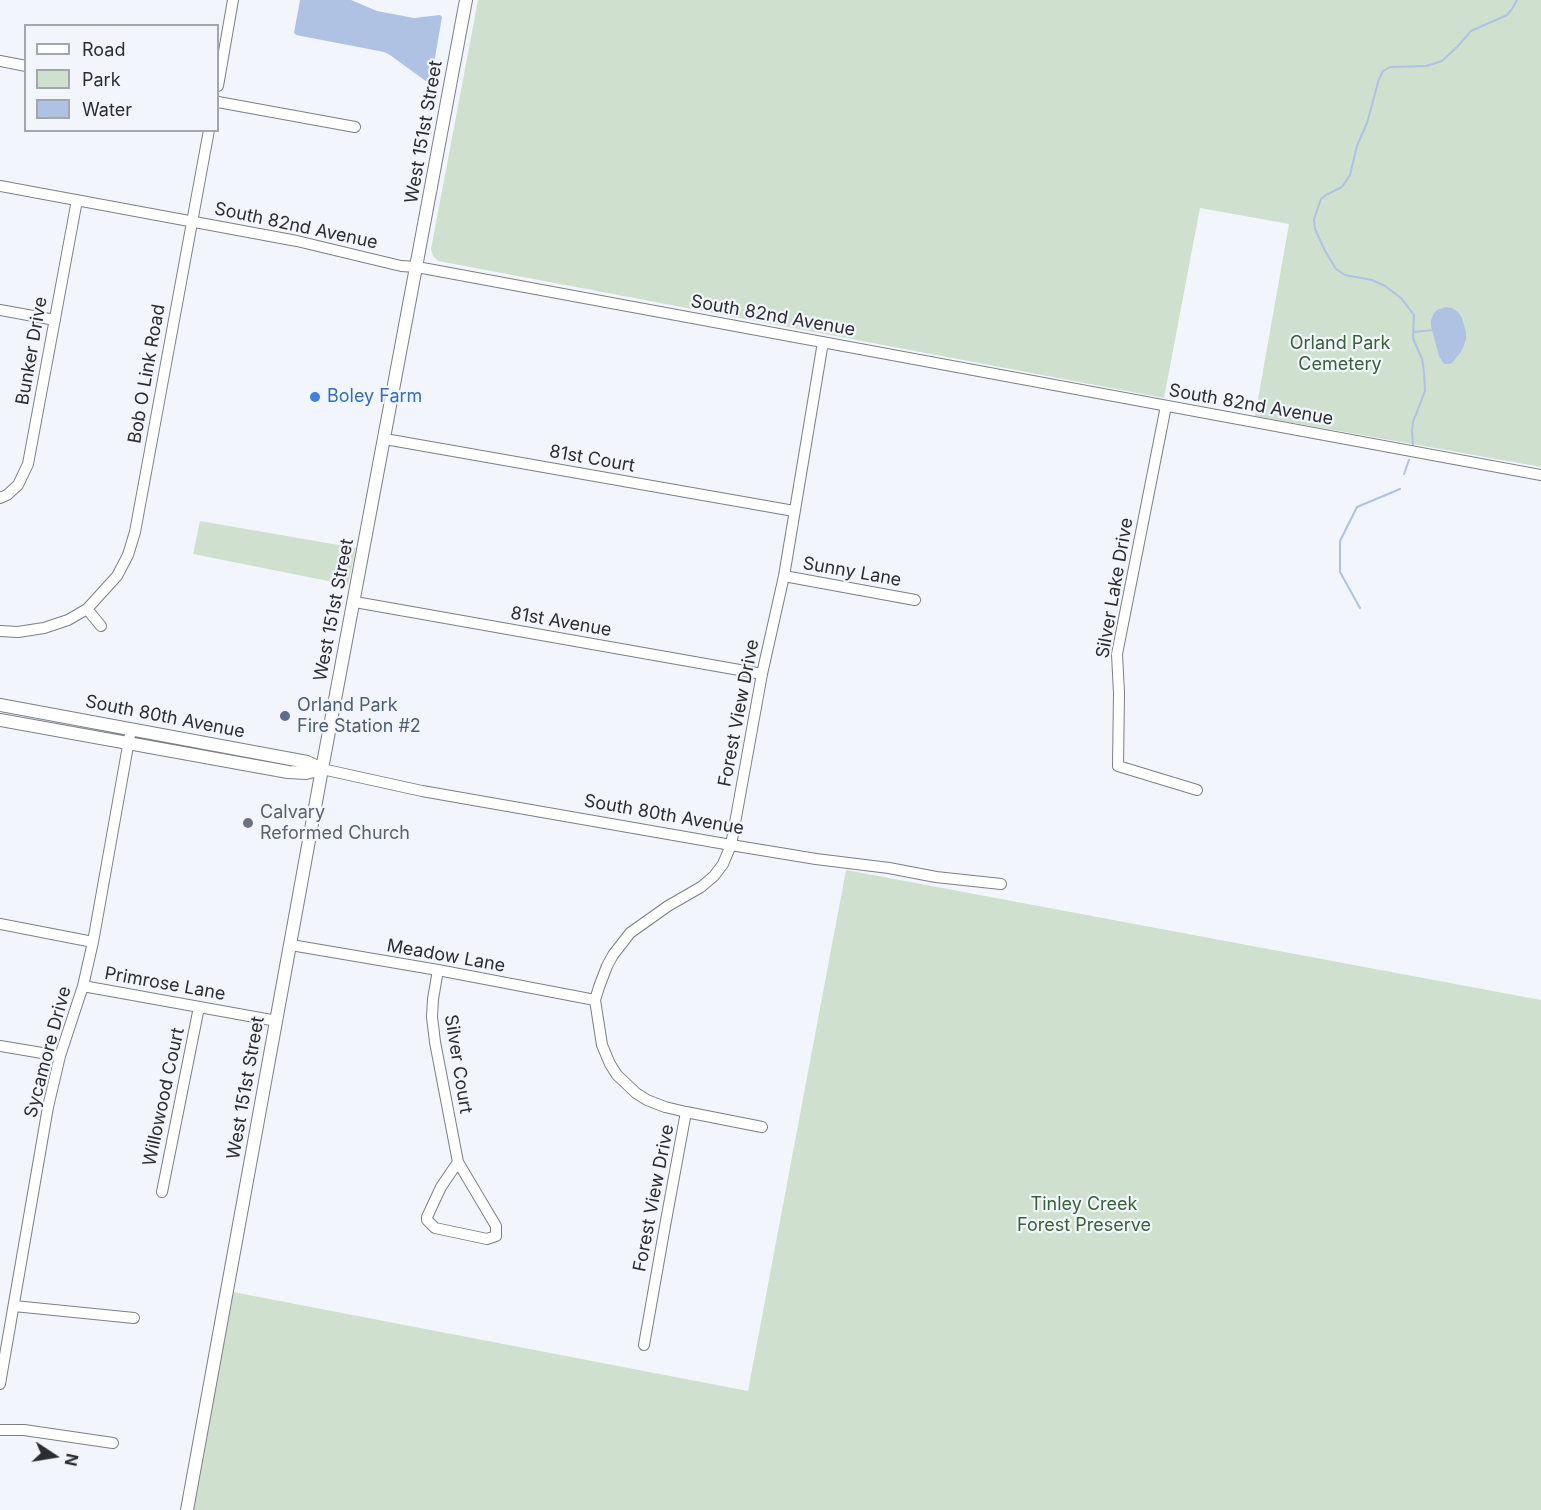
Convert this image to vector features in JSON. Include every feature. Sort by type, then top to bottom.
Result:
[{"type":"street","points":[[219,80],[233,0]]},
{"type":"street","name":"West 151st Street","points":[[187,1510],[466,0]]},
{"type":"street","points":[[0,61],[24,66]]},
{"type":"street","points":[[219,102],[355,128]]},
{"type":"street","name":"Bob O Link Road","points":[[87,609],[117,576],[128,555],[135,532],[209,132]]},
{"type":"street","name":"South 82nd Avenue","points":[[0,186],[297,240],[401,266],[417,267],[1541,475]]},
{"type":"street","name":"Bunker Drive","points":[[0,498],[18,485],[28,464],[77,200]]},
{"type":"street","points":[[0,310],[55,320]]},
{"type":"street","name":"Forest View Drive","points":[[644,1345],[686,1112],[647,1100],[617,1075],[602,1045],[595,1000],[606,966],[630,933],[707,882],[723,864],[731,845],[762,674],[784,576],[823,342]]},
{"type":"street","name":"Silver Lake Drive","points":[[1166,406],[1117,654],[1118,766],[1197,790]]},
{"type":"street","name":"81st Court","points":[[385,439],[794,511]]},
{"type":"street","name":"Sunny Lane","points":[[784,576],[915,600]]},
{"type":"street","name":"81st Avenue","points":[[355,602],[762,674]]},
{"type":"street","points":[[0,631],[18,632],[45,628],[68,620],[87,609],[101,626]]},
{"type":"street","name":"South 80th Avenue","points":[[0,705],[307,762],[322,770],[422,790],[816,859],[1001,884]]},
{"type":"street","name":"South 80th Avenue","points":[[0,720],[288,772],[306,773],[322,770]]},
{"type":"street","name":"Sycamore Drive","points":[[0,1384],[48,1107],[60,1056],[93,942],[131,729]]},
{"type":"street","name":"Primrose Lane","points":[[0,924],[93,942]]},
{"type":"street","name":"Meadow Lane","points":[[291,945],[595,1000]]},
{"type":"street","name":"Silver Court","points":[[438,970],[432,1017],[458,1162],[493,1220],[496,1226],[496,1236],[487,1239],[435,1228],[427,1220],[441,1186],[458,1162]]},
{"type":"street","name":"Primrose Lane","points":[[82,986],[277,1021]]},
{"type":"street","name":"Willowood Court","points":[[162,1192],[200,1007]]},
{"type":"street","points":[[0,1046],[60,1056]]},
{"type":"street","points":[[686,1112],[762,1127]]},
{"type":"street","points":[[14,1306],[134,1318]]},
{"type":"street","points":[[0,1430],[24,1430],[113,1443]]},
{"type":"green space","name":"Orland Park Cemetery","points":[[478,0],[1541,0],[1541,467],[1255,416],[1289,224],[1200,208],[1164,398],[438,261],[431,249]]},
{"type":"green space","points":[[200,521],[356,548],[348,585],[193,554]]},
{"type":"green space","name":"Tinley Creek Forest Preserve","points":[[846,870],[1541,1000],[1541,1510],[193,1510],[233,1292],[748,1391]]},
{"type":"water","points":[[300,0],[351,0],[377,11],[414,18],[440,15],[442,17],[431,80],[427,82],[384,52],[296,35],[294,33]]},
{"type":"water","points":[[1446,307],[1458,312],[1466,332],[1466,340],[1461,352],[1449,364],[1444,364],[1439,356],[1431,326],[1434,313]]},
{"type":"waterway","points":[[1413,446],[1413,422],[1425,391],[1422,359],[1413,338],[1414,315],[1401,298],[1385,286],[1372,280],[1345,275],[1336,269],[1315,229],[1314,219],[1321,199],[1342,187],[1350,175],[1357,146],[1367,123],[1383,71],[1390,67],[1426,66],[1442,61],[1471,31],[1507,15],[1517,0]]},
{"type":"waterway","points":[[1413,332],[1434,330]]},
{"type":"waterway","points":[[1404,474],[1409,460]]},
{"type":"waterway","points":[[1360,608],[1340,572],[1340,541],[1357,507],[1400,489]]},
{"type":"place","name":"Boley Farm","points":[[315,397]]},
{"type":"place","name":"Orland Park Fire Station #2","points":[[285,716]]},
{"type":"place","name":"Calvary Reformed Church","points":[[248,823]]}]
